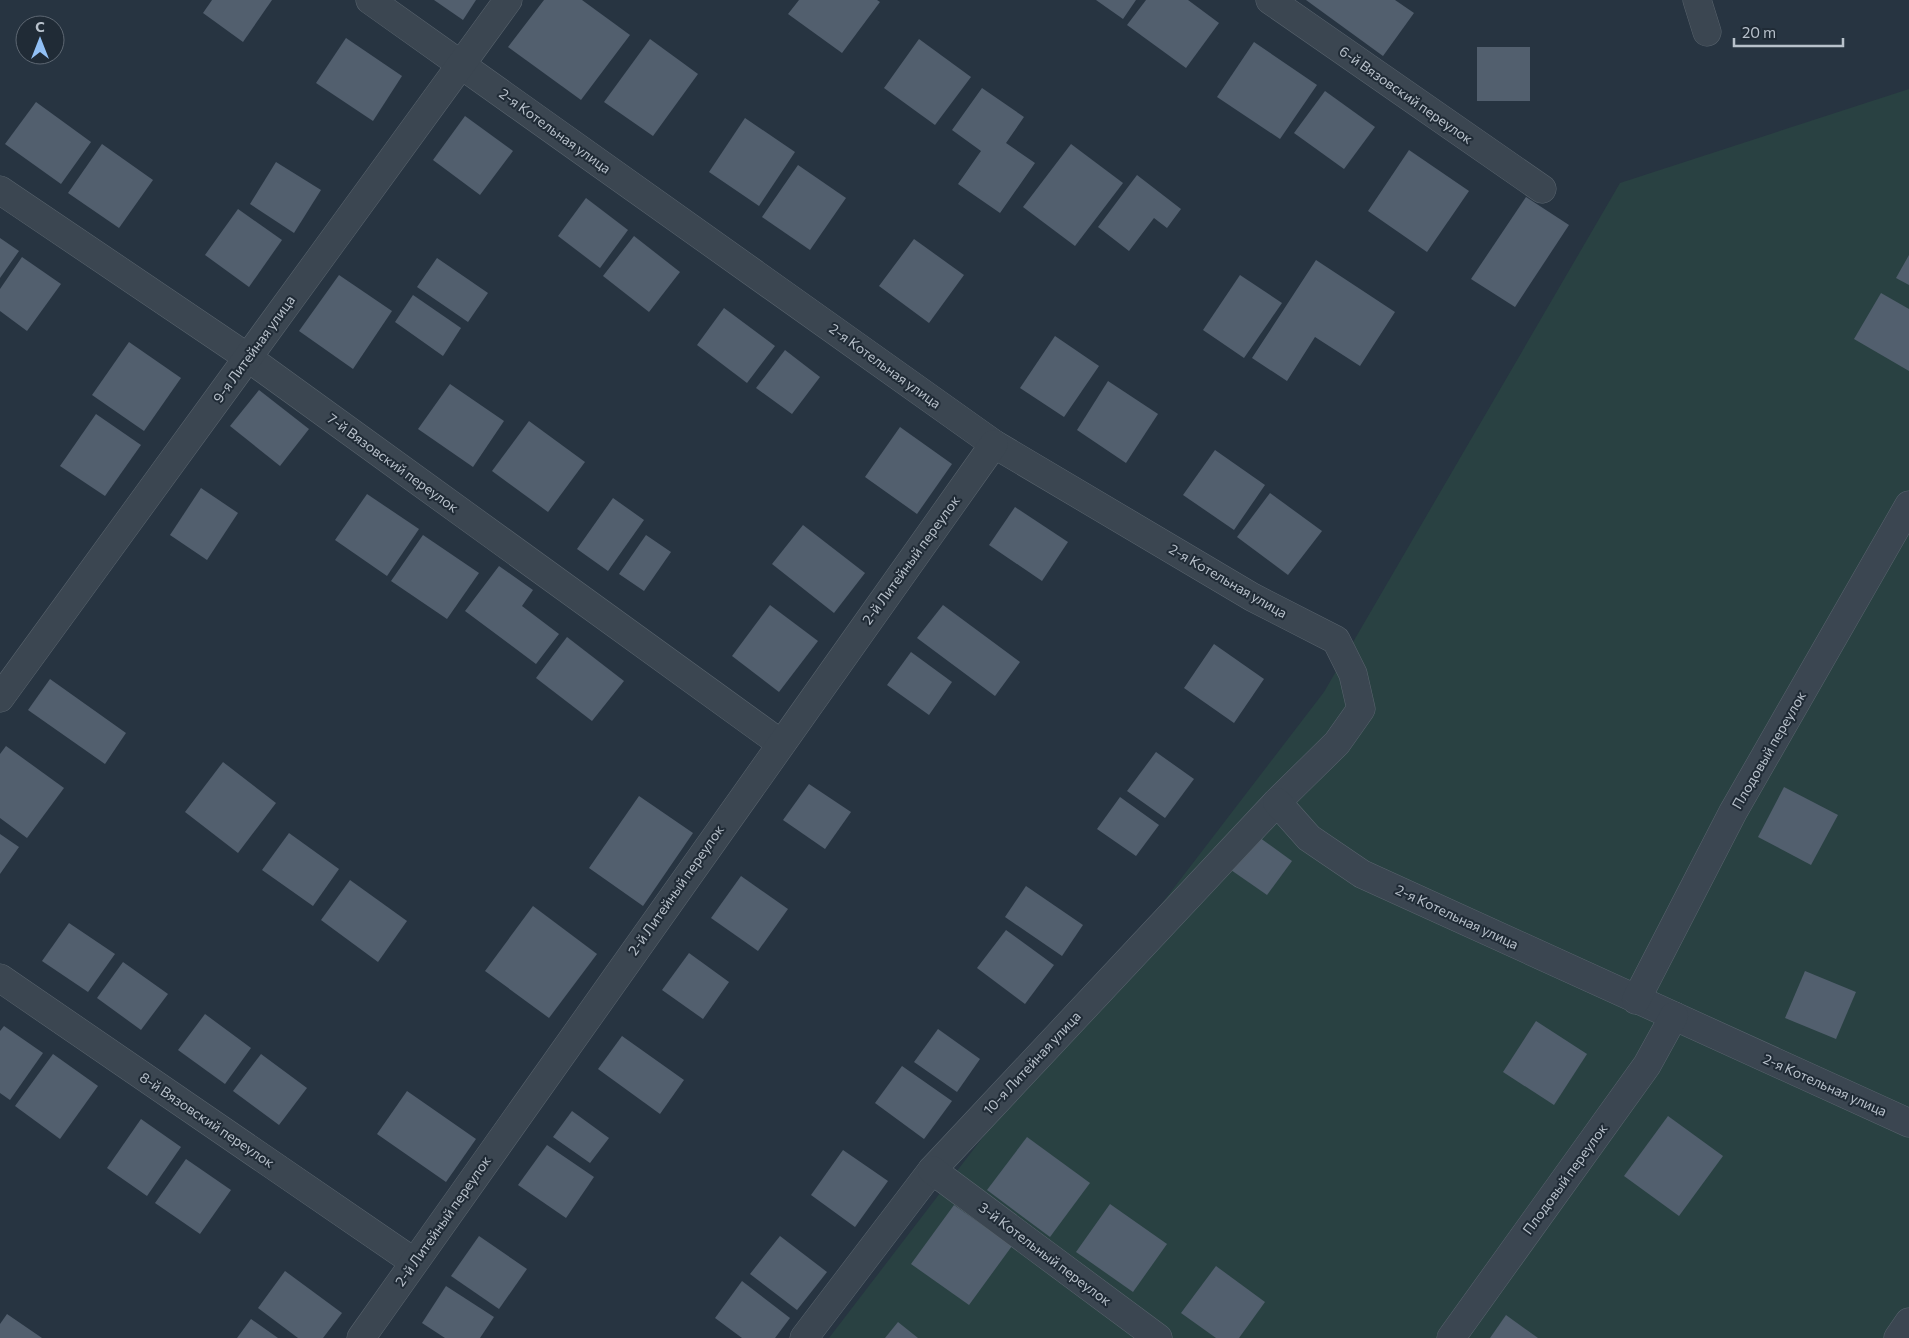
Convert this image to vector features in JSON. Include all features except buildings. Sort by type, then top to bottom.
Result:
[{"type":"street","name":"2-я Котельная улица","points":[[370,0],[994,444],[1252,597],[1336,640],[1353,674],[1361,709],[1337,743],[1276,802],[1309,838],[1362,874],[1909,1123]]},
{"type":"street","name":"9-я Литейная улица","points":[[0,698],[247,357],[463,65],[508,0]]},
{"type":"street","name":"6-й Вязовский переулок","points":[[1270,0],[1542,189]]},
{"type":"street","points":[[1697,0],[1707,32]]},
{"type":"street","name":"7-й Вязовский переулок","points":[[0,190],[247,357],[780,743]]},
{"type":"street","name":"2-й Литейный переулок","points":[[361,1338],[780,743],[994,444]]},
{"type":"street","name":"Плодовый переулок","points":[[1636,1000],[1733,812],[1909,505]]},
{"type":"street","name":"10-я Литейная улица","points":[[804,1338],[932,1170],[1276,802]]},
{"type":"street","name":"8-й Вязовский переулок","points":[[0,978],[414,1262]]},
{"type":"street","name":"Плодовый переулок","points":[[1451,1338],[1647,1065],[1674,1016]]},
{"type":"street","name":"3-й Котельный переулок","points":[[932,1170],[1158,1338]]},
{"type":"street","points":[[1898,1338],[1909,1322]]},
{"type":"green space","points":[[1909,89],[1909,1338],[829,1338],[1324,692],[1620,183]]}]
